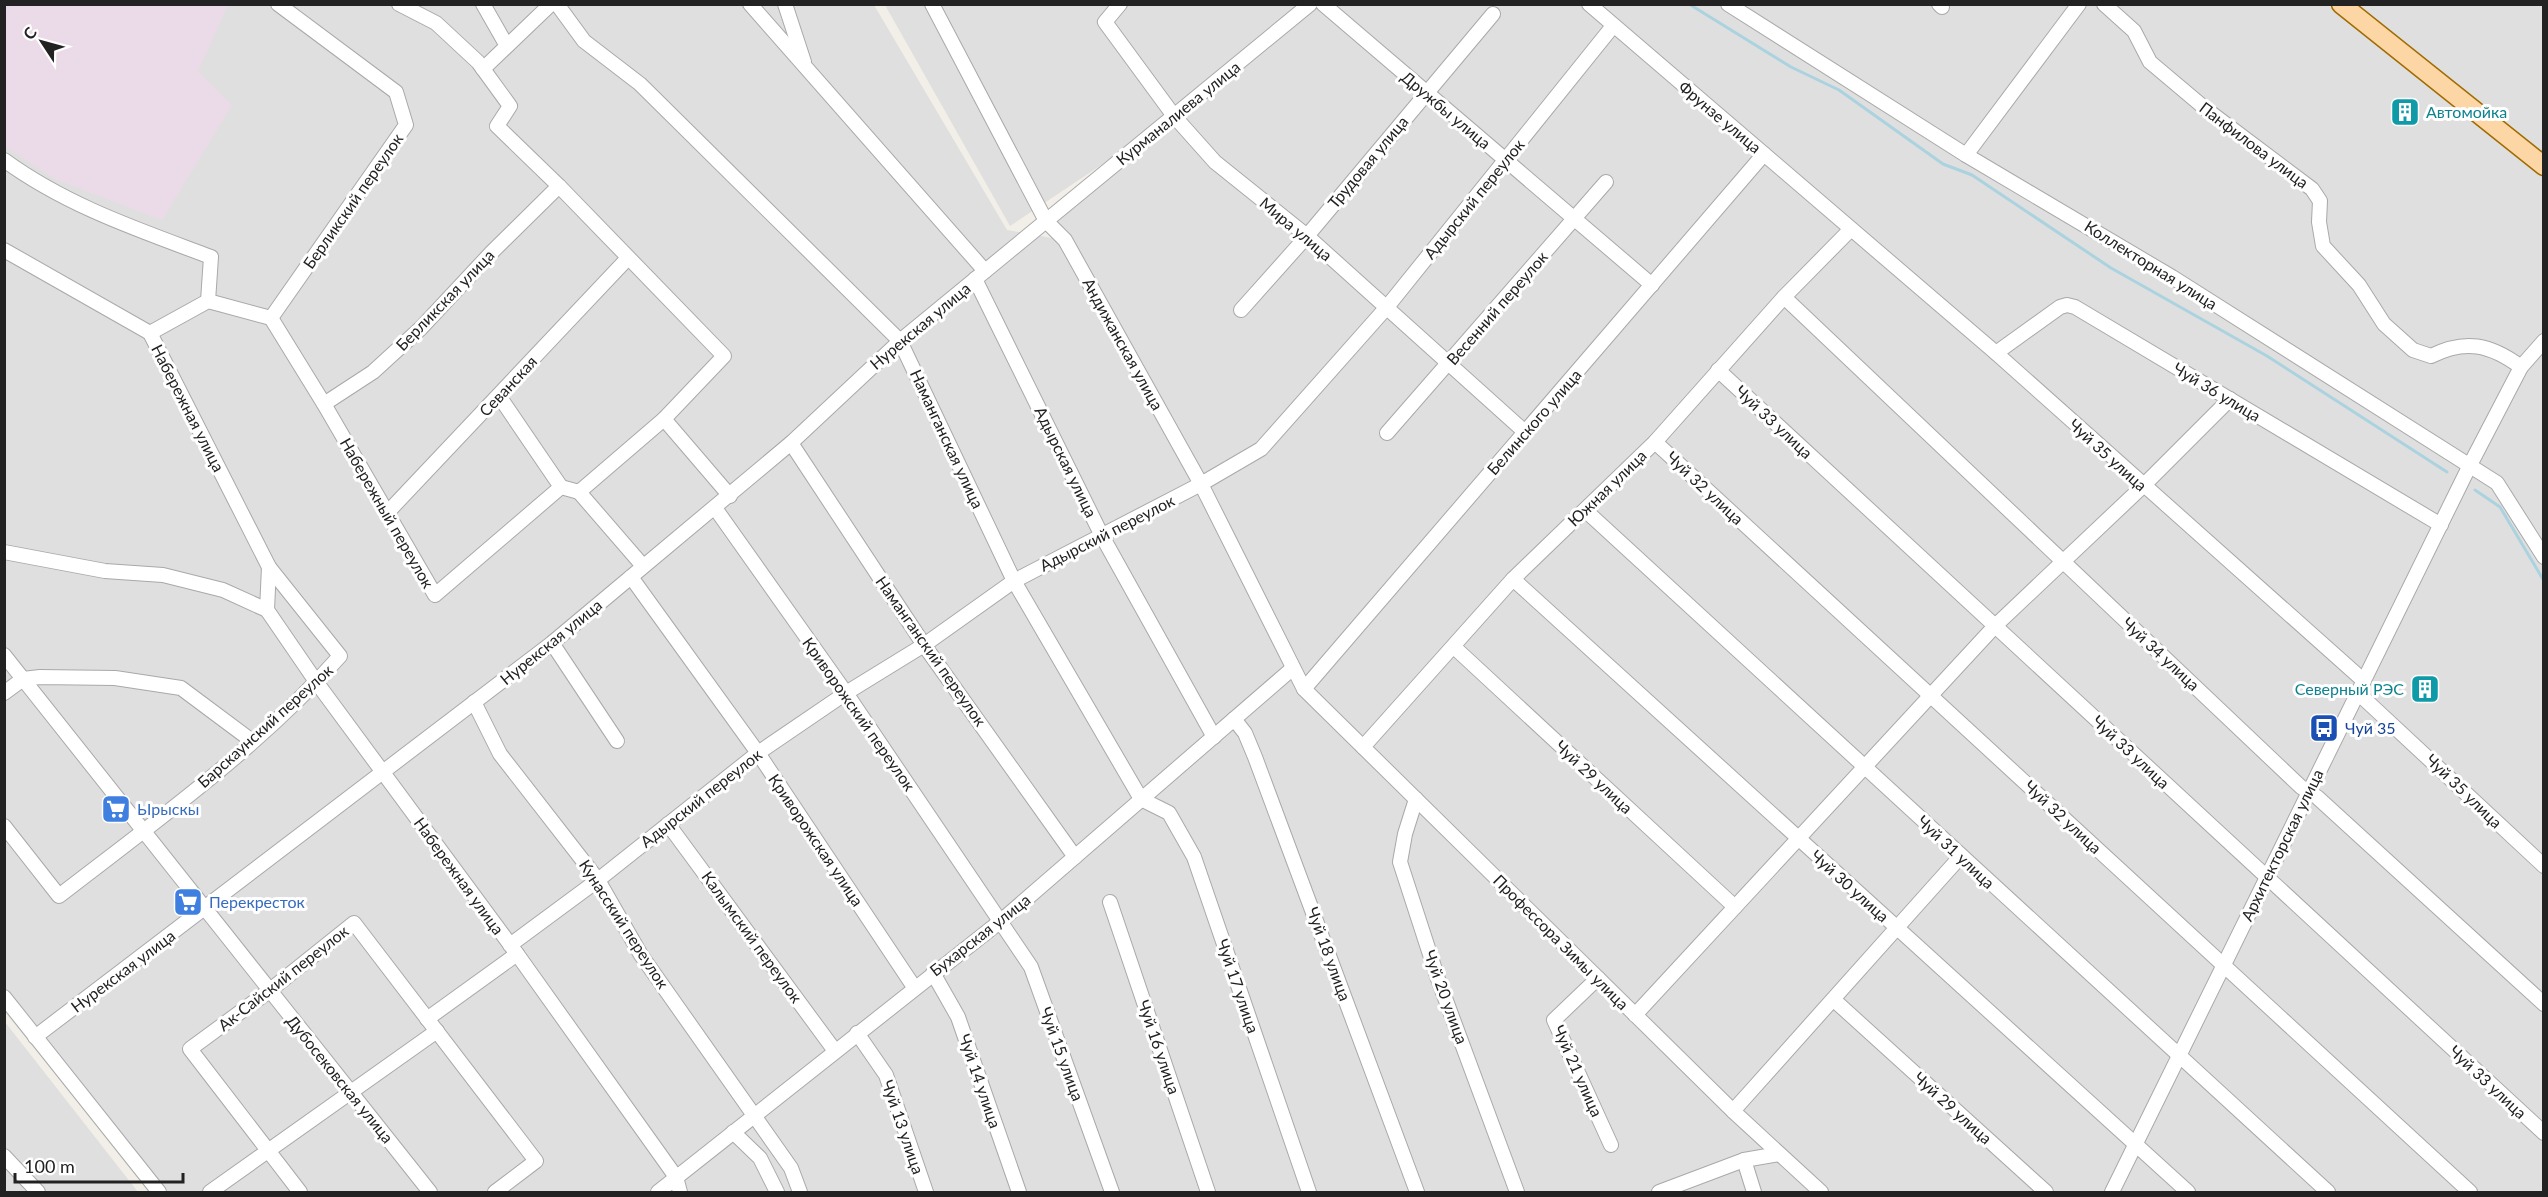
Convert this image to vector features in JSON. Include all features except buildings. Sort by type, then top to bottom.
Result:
[{"type":"main road","points":[[2341,4],[2544,166]]},
{"type":"street","name":"Берликский переулок","points":[[271,318],[406,125],[396,92],[278,4]]},
{"type":"street","points":[[399,4],[436,23],[483,69],[510,106],[497,126],[559,186],[724,356],[664,418],[579,492]]},
{"type":"street","points":[[483,4],[507,46]]},
{"type":"street","points":[[483,69],[551,4]]},
{"type":"street","name":"Наманганская улица","points":[[557,4],[584,41],[640,84],[900,341],[1014,581],[1142,799]]},
{"type":"street","name":"Адырская улица","points":[[750,4],[980,275],[1102,536],[1214,737]]},
{"type":"street","points":[[785,4],[807,69]]},
{"type":"street","name":"Андижанская улица","points":[[932,4],[1046,221],[1065,240],[1201,484],[1304,689]]},
{"type":"street","name":"Мира улица","points":[[1120,4],[1105,22],[1174,116],[1215,162],[1307,236],[1525,432]]},
{"type":"street","name":"Курманалиева улица","points":[[1046,221],[1310,4]]},
{"type":"street","name":"Дружбы улица","points":[[1323,4],[1652,285]]},
{"type":"street","name":"Фрунзе улица","points":[[1588,4],[1851,229]]},
{"type":"street","name":"Коллекторная улица","points":[[1728,4],[1966,155],[2172,277],[2497,483],[2544,557]]},
{"type":"street","points":[[1966,155],[2079,4]]},
{"type":"street","name":"Панфилова улица","points":[[2104,4],[2134,31],[2150,62],[2207,110],[2312,189],[2320,201],[2319,222],[2323,246],[2358,285],[2384,324],[2413,350],[2431,356],[2451,346],[2472,344],[2500,354],[2521,367]]},
{"type":"street","name":"Трудовая улица","points":[[1242,310],[1493,14]]},
{"type":"street","name":"Адырский переулок","points":[[428,1019],[758,753],[846,693],[924,645],[1014,581],[1201,484],[1261,449],[1387,307],[1613,26]]},
{"type":"street","name":"Белинского улица","points":[[1304,689],[1764,154]]},
{"type":"street","points":[[4,160],[34,182],[93,213],[211,257],[208,301]]},
{"type":"street","name":"Весенний переулок","points":[[1387,433],[1606,182]]},
{"type":"street","name":"Берликская улица","points":[[324,404],[373,372],[421,328],[490,253],[559,186]]},
{"type":"street","name":"Нурекская улица","points":[[35,1037],[552,643],[791,443],[900,341],[1046,221]]},
{"type":"street","name":"Южная улица","points":[[1363,747],[1513,579],[1655,442],[1784,297],[1851,229]]},
{"type":"street","name":"Чуй 35 улица","points":[[1851,229],[1996,353],[2143,486],[2361,687],[2544,867]]},
{"type":"street","name":"Набережная улица","points":[[4,250],[150,333],[269,567],[340,656]]},
{"type":"street","name":"Севанская","points":[[387,513],[627,258]]},
{"type":"street","name":"Чуй 34 улица","points":[[1784,297],[2309,792],[2544,1004]]},
{"type":"street","points":[[150,333],[208,301],[271,318]]},
{"type":"street","name":"Чуй 36 улица","points":[[1996,353],[2067,304],[2441,525]]},
{"type":"street","name":"Набережный переулок","points":[[271,318],[435,595],[561,488]]},
{"type":"street","name":"Архитекторская улица","points":[[2112,1192],[2470,465],[2521,367],[2544,341]]},
{"type":"street","name":"Чуй 33 улица","points":[[1718,370],[2544,1133]]},
{"type":"street","points":[[499,396],[561,488],[579,492],[644,566]]},
{"type":"street","points":[[1635,1016],[1995,626],[2143,486],[2230,399]]},
{"type":"street","points":[[664,418],[729,496]]},
{"type":"street","name":"Чуй 32 улица","points":[[1655,442],[2470,1192]]},
{"type":"street","name":"Наманганский переулок","points":[[791,443],[924,645],[1075,857]]},
{"type":"street","name":"Криворожский переулок","points":[[715,508],[1002,920]]},
{"type":"street","name":"Чуй 31 улица","points":[[1585,510],[2177,1056],[2328,1192]]},
{"type":"street","points":[[4,552],[105,571],[163,575],[223,590],[267,610]]},
{"type":"street","name":"Набережная улица","points":[[269,567],[267,610],[316,682],[513,949],[676,1177]]},
{"type":"street","name":"Криворожская улица","points":[[631,577],[758,753],[914,987]]},
{"type":"street","name":"Чуй 30 улица","points":[[1513,579],[2188,1192]]},
{"type":"street","points":[[552,643],[617,741]]},
{"type":"street","name":"Чуй 29 улица","points":[[1454,647],[1735,907]]},
{"type":"street","name":"Дубосековская улица","points":[[4,656],[145,829],[269,991],[430,1192]]},
{"type":"street","name":"Барскаунский переулок","points":[[4,826],[59,896],[207,781],[316,682],[340,656]]},
{"type":"street","name":"Бухарская улица","points":[[658,1192],[914,987],[1002,920],[1293,668]]},
{"type":"street","points":[[4,693],[23,679],[115,678],[181,688],[252,741]]},
{"type":"street","name":"Профессора Зимы улица","points":[[1304,689],[1635,1016],[1821,1192]]},
{"type":"street","name":"Кунасский переулок","points":[[474,702],[500,754],[598,880],[640,955],[756,1115],[791,1168],[800,1192]]},
{"type":"street","name":"Чуй 18 улица","points":[[1234,719],[1245,733],[1255,757],[1417,1192]]},
{"type":"street","name":"Чуй 17 улица","points":[[1142,799],[1169,813],[1194,857],[1309,1192]]},
{"type":"street","name":"Чуй 20 улица","points":[[1416,799],[1405,834],[1400,862],[1438,979],[1517,1192]]},
{"type":"street","name":"Калымский переулок","points":[[668,825],[835,1051]]},
{"type":"street","points":[[1733,1111],[1834,1000],[1895,927],[1961,856]]},
{"type":"street","name":"Чуй 16 улица","points":[[1110,902],[1208,1192]]},
{"type":"street","name":"Чуй 15 улица","points":[[1002,920],[1031,967],[1112,1192]]},
{"type":"street","name":"Ак-Сайский переулок","points":[[300,1192],[190,1049],[269,991],[354,923],[536,1161],[495,1192]]},
{"type":"street","name":"Чуй 14 улица","points":[[933,973],[958,1017],[1019,1192]]},
{"type":"street","name":"Чуй 21 улица","points":[[1598,978],[1554,1020],[1611,1145]]},
{"type":"street","points":[[4,997],[159,1192]]},
{"type":"street","name":"Чуй 29 улица","points":[[1834,1000],[2046,1192]]},
{"type":"street","points":[[210,1192],[436,1031]]},
{"type":"street","name":"Чуй 13 улица","points":[[857,1033],[886,1075],[926,1192]]},
{"type":"street","points":[[733,1132],[760,1158],[777,1192]]},
{"type":"street","points":[[1659,1192],[1744,1160],[1779,1154]]},
{"type":"street","points":[[4,1156],[38,1192]]},
{"type":"street","points":[[1744,1160],[1754,1192]]},
{"type":"street","points":[[676,1177],[680,1192]]},
{"type":"shaded area","points":[[4,5],[874,5],[1007,230],[1063,240],[1046,221],[1167,121],[1010,226],[885,5],[2543,5],[2543,1192],[150,1192],[5,1012]]},
{"type":"shaded area","points":[[4,5],[228,5],[198,71],[232,105],[162,220],[55,179],[5,146]]},
{"type":"shaded area","points":[[5,1022],[138,1192],[5,1192]]},
{"type":"waterway","points":[[1689,4],[1791,67],[1839,90],[1943,164],[1972,175],[2111,268],[2267,356],[2447,472]]},
{"type":"waterway","points":[[2475,490],[2500,507],[2544,581]]},
{"type":"place","name":"Автомойка","points":[[2405,112]]},
{"type":"place","name":"Северный РЭС","points":[[2425,689]]},
{"type":"place","name":"Чуй 35","points":[[2324,728]]},
{"type":"place","name":"Ырыскы","points":[[116,809]]},
{"type":"place","name":"Перекресток","points":[[188,902]]}]
